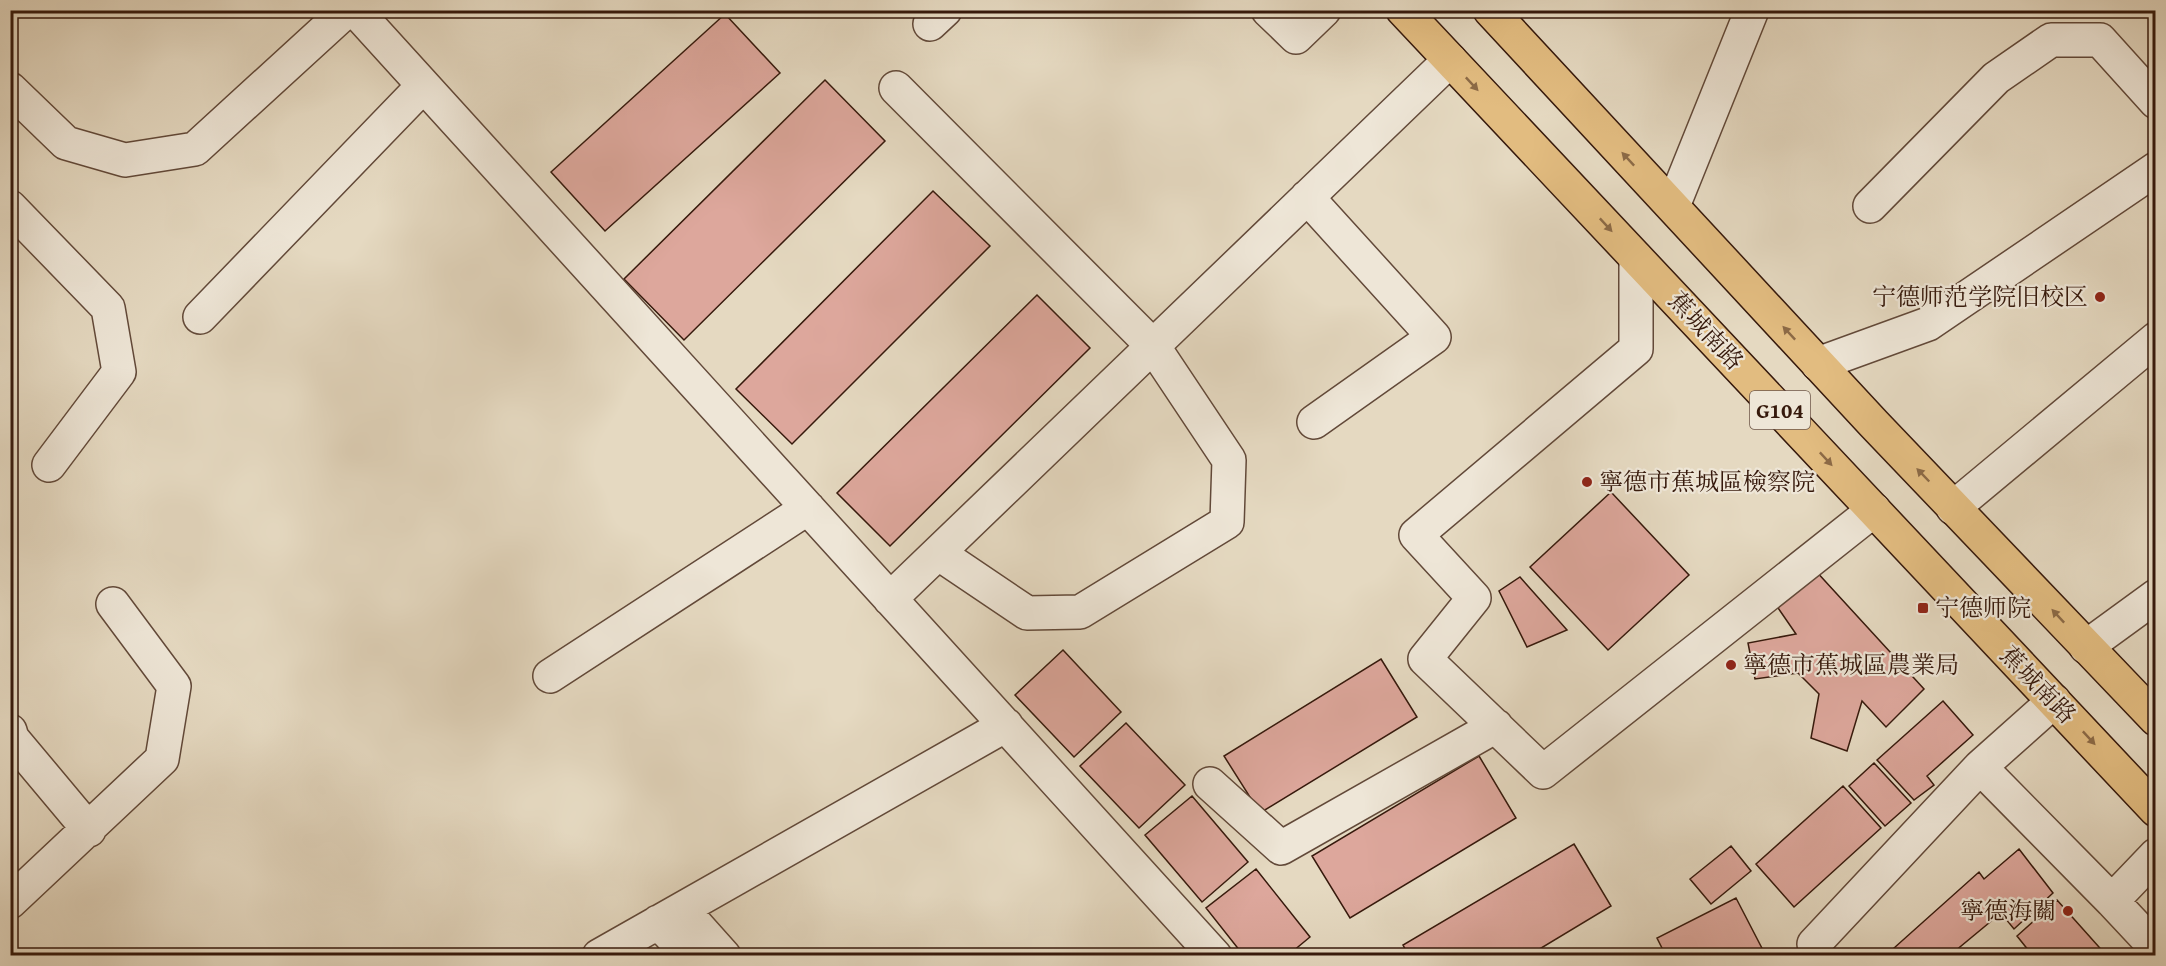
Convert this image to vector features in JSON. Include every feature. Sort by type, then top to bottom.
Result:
[{"type":"highway","name":"蕉城南路","points":[[1403,10],[1874,510],[1951,595],[2156,810]]},
{"type":"highway","name":"G104","points":[[1490,10],[1953,508],[2156,719]]},
{"type":"street","points":[[10,88],[66,143],[125,160],[195,149],[347,10]]},
{"type":"street","points":[[355,10],[1215,956]]},
{"type":"street","points":[[1268,10],[1296,37],[1324,10]]},
{"type":"street","points":[[1673,206],[1752,10]]},
{"type":"street","points":[[1870,206],[1996,78],[2051,40],[2100,40],[2156,102]]},
{"type":"street","points":[[891,599],[1450,60]]},
{"type":"street","points":[[201,317],[423,86]]},
{"type":"street","points":[[896,88],[1153,346],[1229,460],[1227,522],[1080,612],[1027,613],[938,553]]},
{"type":"street","points":[[1818,364],[1928,324],[2156,169]]},
{"type":"street","points":[[1307,197],[1434,337],[1314,422]]},
{"type":"street","points":[[10,207],[108,308],[118,372],[49,465]]},
{"type":"street","points":[[1636,258],[1636,349],[1416,536],[1474,598],[1425,658],[1544,772],[1874,510]]},
{"type":"street","points":[[1953,508],[2156,339]]},
{"type":"street","points":[[550,676],[808,508]]},
{"type":"street","points":[[2086,647],[2156,596]]},
{"type":"street","points":[[10,902],[162,759],[174,686],[112,603]]},
{"type":"street","points":[[1814,944],[1980,767],[2054,701]]},
{"type":"street","points":[[599,956],[1006,725]]},
{"type":"street","points":[[1210,784],[1281,848],[1496,726]]},
{"type":"street","points":[[10,731],[12,738],[89,830]]},
{"type":"street","points":[[1980,767],[2156,948]]},
{"type":"street","points":[[2112,901],[2156,855]]},
{"type":"street","points":[[670,916],[690,956]]},
{"type":"street","points":[[670,916],[724,956]]},
{"type":"building","points":[[725,14],[780,73],[605,231],[551,172]]},
{"type":"building","points":[[825,80],[885,141],[684,340],[624,279]]},
{"type":"building","points":[[933,191],[990,246],[792,444],[736,389]]},
{"type":"building","points":[[1037,295],[1090,348],[890,546],[837,493]]},
{"type":"building","points":[[1611,492],[1689,575],[1608,650],[1530,567]]},
{"type":"building","points":[[1814,569],[1924,689],[1886,727],[1862,701],[1847,751],[1811,738],[1819,694],[1798,673],[1755,679],[1748,643],[1796,634],[1776,605]]},
{"type":"building","points":[[1520,577],[1567,630],[1527,647],[1499,591]]},
{"type":"building","points":[[1063,650],[1121,712],[1074,757],[1015,695]]},
{"type":"building","points":[[1381,659],[1417,717],[1260,813],[1224,756]]},
{"type":"building","points":[[1943,701],[1973,735],[1927,776],[1934,785],[1914,800],[1877,760]]},
{"type":"building","points":[[1126,723],[1185,785],[1139,828],[1080,766]]},
{"type":"building","points":[[1479,756],[1516,818],[1350,918],[1312,856]]},
{"type":"building","points":[[1874,763],[1911,803],[1885,826],[1849,786]]},
{"type":"building","points":[[1843,786],[1881,828],[1794,907],[1756,864]]},
{"type":"building","points":[[1192,796],[1248,862],[1202,902],[1145,835]]},
{"type":"building","points":[[1574,844],[1611,906],[1528,956],[1409,956],[1403,945]]},
{"type":"building","points":[[1731,846],[1751,871],[1711,904],[1690,879]]},
{"type":"building","points":[[2019,849],[2053,893],[2014,929],[2001,913],[1949,956],[1900,956],[1894,948],[1979,872],[1984,879]]},
{"type":"building","points":[[1256,869],[1310,937],[1287,956],[1244,956],[1206,908]]},
{"type":"building","points":[[1736,898],[1766,956],[1666,956],[1657,938]]},
{"type":"building","points":[[2057,900],[2107,956],[2033,956],[2017,936]]},
{"type":"place","name":"宁德师范学院旧校区","points":[[2100,297]]},
{"type":"place","name":"寧德市蕉城區檢察院","points":[[1587,482]]},
{"type":"place","name":"宁德师院","points":[[1923,608]]},
{"type":"place","name":"寧德市蕉城區農業局","points":[[1731,665]]},
{"type":"place","name":"寧德海關","points":[[2068,911]]}]
